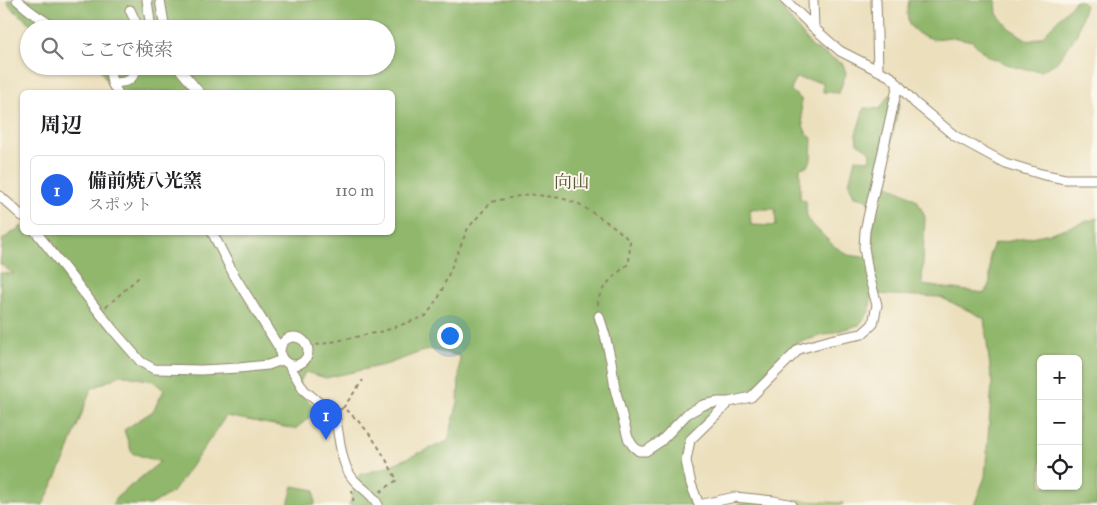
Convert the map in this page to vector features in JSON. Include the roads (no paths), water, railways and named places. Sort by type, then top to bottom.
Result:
[{"type":"street","points":[[17,0],[42,20]]},
{"type":"street","points":[[147,0],[149,20]]},
{"type":"street","points":[[160,0],[163,20]]},
{"type":"street","points":[[785,0],[840,51],[891,77],[915,103],[955,136],[1005,163],[1041,174],[1064,179],[1097,179]]},
{"type":"street","points":[[813,0],[814,28]]},
{"type":"street","points":[[876,0],[878,70]]},
{"type":"street","points":[[130,10],[135,20]]},
{"type":"street","points":[[110,75],[116,90]]},
{"type":"street","points":[[112,83],[127,82],[134,75]]},
{"type":"street","points":[[184,75],[197,90]]},
{"type":"street","points":[[599,316],[628,438],[639,451],[646,451],[661,441],[687,414],[703,405],[751,397],[799,349],[862,334],[872,324],[877,305],[868,272],[864,247],[865,231],[898,84]]},
{"type":"street","points":[[0,196],[20,214]]},
{"type":"street","points":[[38,235],[140,362],[154,369],[201,370],[239,368],[286,362],[298,365],[308,356],[308,348],[305,342],[296,337],[290,337],[281,344],[280,354],[286,362],[304,390],[332,414],[336,421],[346,469],[354,481],[376,501]]},
{"type":"street","points":[[214,235],[234,276],[280,349]]},
{"type":"street","points":[[729,402],[690,440],[686,461],[691,484],[700,505],[734,497],[792,505]]},
{"type":"place","name":"備前焼八光窯","points":[[326,440]]},
{"type":"park label","name":"向山","points":[[572,182]]}]
